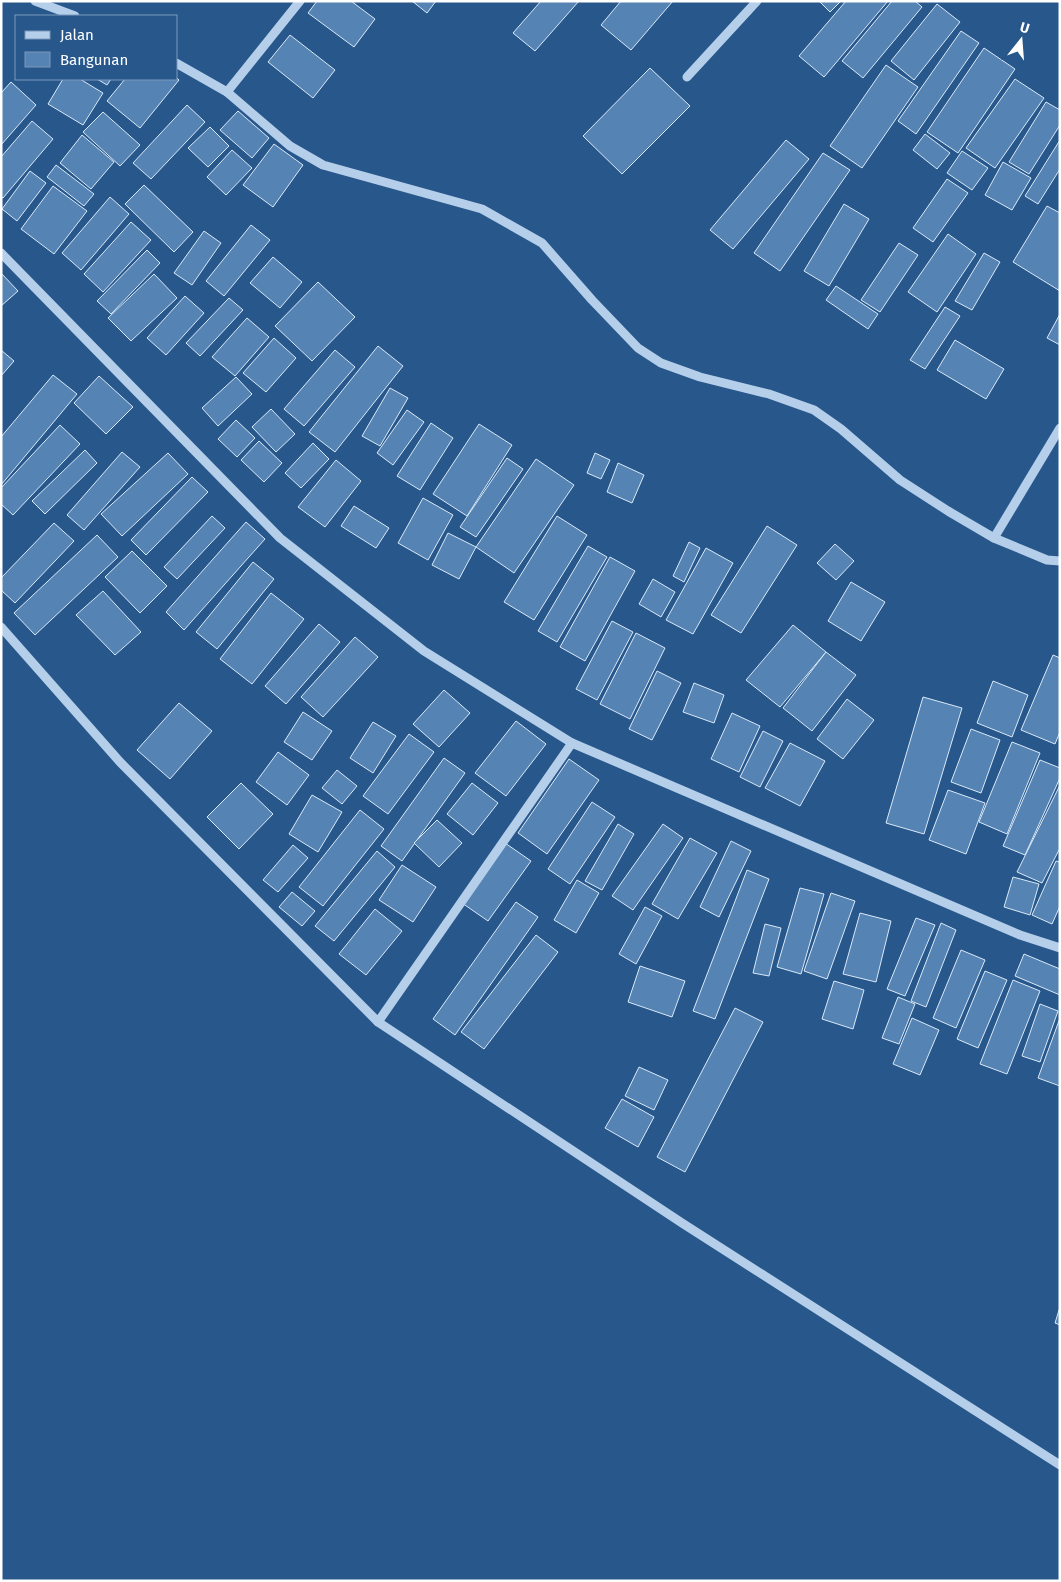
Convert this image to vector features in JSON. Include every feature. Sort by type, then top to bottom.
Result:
[{"type":"street","points":[[35,1],[72,15]]},
{"type":"street","points":[[228,90],[300,1]]},
{"type":"street","points":[[687,77],[757,1]]},
{"type":"street","points":[[178,63],[228,90],[290,146],[323,165],[482,209],[542,243],[592,300],[638,348],[661,363],[700,378],[769,394],[814,410],[900,480],[948,511],[994,538],[1047,560],[1060,561]]},
{"type":"street","points":[[1,253],[280,538],[424,651],[572,742],[1020,935],[1060,948]]},
{"type":"street","points":[[994,538],[1060,428]]},
{"type":"street","points":[[1,627],[120,762],[378,1022],[682,1223],[1060,1465]]},
{"type":"street","points":[[378,1022],[572,742]]},
{"type":"building","points":[[317,1],[351,1],[375,19],[354,47],[308,13]]},
{"type":"building","points":[[412,1],[436,1],[427,13]]},
{"type":"building","points":[[541,1],[579,1],[535,51],[513,33]]},
{"type":"building","points":[[621,1],[673,1],[631,50],[601,25]]},
{"type":"building","points":[[819,1],[841,1],[830,12]]},
{"type":"building","points":[[846,1],[888,1],[824,77],[799,56]]},
{"type":"building","points":[[892,1],[915,1],[922,7],[863,78],[842,61]]},
{"type":"building","points":[[937,4],[960,22],[914,80],[891,61]]},
{"type":"building","points":[[961,31],[979,43],[916,134],[898,121]]},
{"type":"building","points":[[290,35],[335,70],[313,98],[268,62]]},
{"type":"building","points":[[984,48],[1015,69],[958,153],[927,132]]},
{"type":"building","points":[[886,65],[918,87],[862,168],[830,146]]},
{"type":"building","points":[[650,68],[690,106],[622,174],[583,136]]},
{"type":"building","points":[[1015,79],[1044,98],[995,168],[966,148]]},
{"type":"building","points":[[62,80],[82,80],[103,93],[83,125],[48,104]]},
{"type":"building","points":[[99,80],[110,80],[107,85]]},
{"type":"building","points":[[124,80],[179,80],[140,128],[107,101]]},
{"type":"building","points":[[11,82],[36,105],[1,145],[1,93]]},
{"type":"building","points":[[1046,102],[1060,110],[1060,125],[1029,174],[1009,162]]},
{"type":"building","points":[[187,105],[205,122],[151,179],[133,163]]},
{"type":"building","points":[[238,111],[269,138],[252,158],[220,130]]},
{"type":"building","points":[[103,112],[140,145],[120,166],[83,132]]},
{"type":"building","points":[[32,121],[53,139],[3,198],[1,197],[1,157]]},
{"type":"building","points":[[210,127],[229,146],[208,167],[188,148]]},
{"type":"building","points":[[925,134],[950,153],[937,169],[913,150]]},
{"type":"building","points":[[82,135],[114,162],[91,189],[60,163]]},
{"type":"building","points":[[786,140],[809,159],[733,249],[710,230]]},
{"type":"building","points":[[1060,140],[1060,169],[1038,204],[1025,196]]},
{"type":"building","points":[[274,144],[303,165],[273,207],[243,185]]},
{"type":"building","points":[[232,150],[252,168],[226,195],[207,177]]},
{"type":"building","points":[[962,151],[988,168],[972,190],[947,173]]},
{"type":"building","points":[[823,153],[850,170],[780,271],[754,253]]},
{"type":"building","points":[[1003,162],[1031,178],[1012,210],[985,195]]},
{"type":"building","points":[[56,165],[94,194],[84,206],[47,177]]},
{"type":"building","points":[[30,171],[46,183],[17,221],[2,209]]},
{"type":"building","points":[[947,179],[968,193],[933,242],[913,228]]},
{"type":"building","points":[[144,185],[193,232],[174,252],[125,204]]},
{"type":"building","points":[[53,186],[87,211],[54,254],[21,229]]},
{"type":"building","points":[[110,197],[129,214],[81,270],[62,253]]},
{"type":"building","points":[[844,204],[869,219],[829,286],[804,271]]},
{"type":"building","points":[[1047,206],[1060,213],[1060,291],[1013,262]]},
{"type":"building","points":[[131,222],[151,240],[103,292],[84,274]]},
{"type":"building","points":[[251,225],[270,240],[224,296],[206,281]]},
{"type":"building","points":[[204,231],[221,243],[192,285],[174,273]]},
{"type":"building","points":[[948,234],[976,254],[937,312],[908,292]]},
{"type":"building","points":[[899,243],[918,255],[880,312],[861,300]]},
{"type":"building","points":[[147,250],[160,263],[111,314],[97,301]]},
{"type":"building","points":[[984,253],[1000,262],[972,310],[955,301]]},
{"type":"building","points":[[273,257],[302,282],[280,308],[250,283]]},
{"type":"building","points":[[1,273],[18,291],[1,306]]},
{"type":"building","points":[[154,274],[177,298],[131,341],[108,318]]},
{"type":"building","points":[[318,282],[355,317],[312,361],[275,326]]},
{"type":"building","points":[[836,286],[878,314],[868,329],[826,300]]},
{"type":"building","points":[[185,296],[204,313],[166,355],[147,338]]},
{"type":"building","points":[[229,298],[243,310],[200,356],[186,343]]},
{"type":"building","points":[[945,307],[960,316],[925,369],[910,360]]},
{"type":"building","points":[[1060,314],[1060,345],[1047,338]]},
{"type":"building","points":[[247,318],[269,337],[235,376],[212,357]]},
{"type":"building","points":[[274,338],[296,358],[266,392],[243,373]]},
{"type":"building","points":[[955,340],[1004,369],[986,399],[937,370]]},
{"type":"building","points":[[378,346],[403,366],[335,452],[309,432]]},
{"type":"building","points":[[1,350],[14,361],[1,376]]},
{"type":"building","points":[[335,350],[355,367],[304,426],[284,409]]},
{"type":"building","points":[[53,375],[77,394],[1,485],[1,437]]},
{"type":"building","points":[[99,376],[133,407],[106,434],[74,403]]},
{"type":"building","points":[[236,377],[252,394],[218,426],[202,408]]},
{"type":"building","points":[[390,388],[408,398],[380,446],[362,436]]},
{"type":"building","points":[[271,409],[295,434],[276,452],[252,427]]},
{"type":"building","points":[[407,410],[424,422],[393,465],[377,453]]},
{"type":"building","points":[[236,420],[255,438],[237,457],[218,439]]},
{"type":"building","points":[[431,423],[453,438],[420,490],[397,476]]},
{"type":"building","points":[[479,424],[512,445],[467,516],[433,494]]},
{"type":"building","points":[[60,425],[80,444],[13,515],[1,504],[1,488]]},
{"type":"building","points":[[259,441],[282,463],[264,482],[241,460]]},
{"type":"building","points":[[313,443],[329,459],[301,488],[285,473]]},
{"type":"building","points":[[85,450],[97,463],[45,514],[32,501]]},
{"type":"building","points":[[122,452],[140,467],[84,530],[67,515]]},
{"type":"building","points":[[168,453],[188,474],[122,536],[101,514]]},
{"type":"building","points":[[595,453],[610,460],[601,479],[587,473]]},
{"type":"building","points":[[507,458],[523,469],[476,537],[460,527]]},
{"type":"building","points":[[536,459],[574,485],[514,573],[476,547]]},
{"type":"building","points":[[336,460],[361,481],[325,527],[298,507]]},
{"type":"building","points":[[618,463],[644,475],[632,503],[607,492]]},
{"type":"building","points":[[192,477],[208,492],[146,555],[131,540]]},
{"type":"building","points":[[423,498],[453,515],[428,560],[398,543]]},
{"type":"building","points":[[354,506],[389,528],[376,548],[341,526]]},
{"type":"building","points":[[212,516],[225,528],[177,579],[164,567]]},
{"type":"building","points":[[557,516],[587,535],[534,620],[504,602]]},
{"type":"building","points":[[246,522],[265,539],[184,630],[166,612]]},
{"type":"building","points":[[54,523],[74,541],[15,603],[1,590],[1,578]]},
{"type":"building","points":[[767,526],[797,545],[741,633],[711,615]]},
{"type":"building","points":[[448,533],[476,547],[459,579],[432,565]]},
{"type":"building","points":[[97,535],[118,557],[35,635],[14,613]]},
{"type":"building","points":[[689,542],[700,548],[684,582],[673,576]]},
{"type":"building","points":[[835,544],[854,561],[836,580],[817,563]]},
{"type":"building","points":[[588,546],[607,557],[557,642],[538,631]]},
{"type":"building","points":[[706,548],[733,563],[693,634],[666,620]]},
{"type":"building","points":[[132,551],[167,586],[140,613],[105,577]]},
{"type":"building","points":[[610,557],[635,571],[585,661],[560,647]]},
{"type":"building","points":[[253,562],[274,579],[217,649],[196,632]]},
{"type":"building","points":[[653,579],[675,592],[661,617],[639,604]]},
{"type":"building","points":[[851,582],[885,602],[861,641],[828,621]]},
{"type":"building","points":[[103,591],[141,632],[115,655],[76,615]]},
{"type":"building","points":[[271,593],[304,619],[252,684],[220,659]]},
{"type":"building","points":[[612,621],[633,632],[597,700],[576,689]]},
{"type":"building","points":[[319,624],[340,642],[286,704],[265,686]]},
{"type":"building","points":[[793,625],[826,652],[780,707],[746,680]]},
{"type":"building","points":[[636,633],[665,648],[630,719],[600,704]]},
{"type":"building","points":[[355,637],[378,657],[323,717],[301,697]]},
{"type":"building","points":[[826,652],[856,675],[812,731],[783,708]]},
{"type":"building","points":[[1053,655],[1060,658],[1060,732],[1055,744],[1021,730]]},
{"type":"building","points":[[657,671],[681,683],[652,740],[629,729]]},
{"type":"building","points":[[993,681],[1028,695],[1012,737],[977,723]]},
{"type":"building","points":[[694,683],[724,695],[714,723],[683,712]]},
{"type":"building","points":[[444,690],[470,713],[439,747],[413,724]]},
{"type":"building","points":[[923,697],[962,708],[924,834],[886,823]]},
{"type":"building","points":[[847,699],[874,720],[843,759],[817,739]]},
{"type":"building","points":[[179,703],[212,731],[170,779],[137,750]]},
{"type":"building","points":[[303,712],[332,731],[312,760],[284,742]]},
{"type":"building","points":[[732,713],[760,726],[739,772],[711,759]]},
{"type":"building","points":[[516,721],[546,744],[506,796],[475,773]]},
{"type":"building","points":[[373,722],[396,736],[373,773],[350,758]]},
{"type":"building","points":[[971,729],[1000,740],[981,793],[951,782]]},
{"type":"building","points":[[763,731],[783,741],[760,787],[740,777]]},
{"type":"building","points":[[409,734],[434,752],[388,814],[363,796]]},
{"type":"building","points":[[1012,742],[1040,753],[1007,834],[979,822]]},
{"type":"building","points":[[790,743],[825,761],[800,806],[765,788]]},
{"type":"building","points":[[278,752],[309,775],[287,805],[256,782]]},
{"type":"building","points":[[444,758],[465,773],[402,861],[381,846]]},
{"type":"building","points":[[569,759],[599,780],[547,854],[518,833]]},
{"type":"building","points":[[1040,760],[1060,768],[1060,778],[1025,855],[1003,846]]},
{"type":"building","points":[[337,770],[357,786],[342,804],[322,788]]},
{"type":"building","points":[[241,783],[273,814],[239,849],[207,817]]},
{"type":"building","points":[[472,783],[498,803],[473,835],[447,814]]},
{"type":"building","points":[[1060,785],[1060,848],[1042,883],[1017,872]]},
{"type":"building","points":[[948,790],[985,803],[966,854],[929,840]]},
{"type":"building","points":[[312,795],[342,812],[318,852],[289,834]]},
{"type":"building","points":[[592,802],[615,817],[570,884],[548,869]]},
{"type":"building","points":[[360,810],[384,829],[323,906],[299,887]]},
{"type":"building","points":[[437,820],[462,843],[439,867],[414,843]]},
{"type":"building","points":[[618,824],[634,834],[602,890],[585,881]]},
{"type":"building","points":[[663,824],[683,838],[633,910],[612,896]]},
{"type":"building","points":[[690,838],[717,853],[678,919],[652,904]]},
{"type":"building","points":[[731,841],[751,851],[719,917],[700,907]]},
{"type":"building","points":[[505,843],[531,861],[488,921],[462,903]]},
{"type":"building","points":[[293,845],[308,858],[278,892],[263,880]]},
{"type":"building","points":[[377,851],[395,867],[334,941],[315,926]]},
{"type":"building","points":[[1056,861],[1060,862],[1060,906],[1052,924],[1032,915]]},
{"type":"building","points":[[402,865],[436,887],[413,922],[379,900]]},
{"type":"building","points":[[747,870],[769,879],[715,1019],[693,1011]]},
{"type":"building","points":[[1013,877],[1039,884],[1030,915],[1004,907]]},
{"type":"building","points":[[577,880],[599,893],[576,933],[554,920]]},
{"type":"building","points":[[800,888],[824,894],[801,974],[777,967]]},
{"type":"building","points":[[292,892],[315,911],[302,926],[279,907]]},
{"type":"building","points":[[831,893],[855,901],[827,979],[804,971]]},
{"type":"building","points":[[516,902],[538,917],[455,1035],[433,1019]]},
{"type":"building","points":[[645,907],[662,916],[636,964],[619,954]]},
{"type":"building","points":[[375,909],[402,931],[366,975],[339,954]]},
{"type":"building","points":[[860,913],[891,921],[876,982],[843,974]]},
{"type":"building","points":[[916,918],[935,925],[905,996],[887,989]]},
{"type":"building","points":[[941,923],[956,930],[926,1007],[911,1001]]},
{"type":"building","points":[[765,924],[781,928],[769,976],[753,973]]},
{"type":"building","points":[[536,935],[558,952],[484,1049],[461,1032]]},
{"type":"building","points":[[961,950],[985,960],[956,1028],[933,1018]]},
{"type":"building","points":[[1024,954],[1060,969],[1060,995],[1015,976]]},
{"type":"building","points":[[640,966],[685,981],[672,1017],[628,1002]]},
{"type":"building","points":[[985,971],[1007,980],[978,1048],[957,1039]]},
{"type":"building","points":[[1013,980],[1040,991],[1007,1074],[980,1064]]},
{"type":"building","points":[[834,981],[864,990],[853,1029],[822,1019]]},
{"type":"building","points":[[898,997],[915,1004],[899,1044],[882,1038]]},
{"type":"building","points":[[1040,1004],[1058,1011],[1040,1062],[1022,1056]]},
{"type":"building","points":[[735,1008],[763,1022],[685,1172],[657,1157]]},
{"type":"building","points":[[912,1018],[939,1030],[920,1075],[893,1064]]},
{"type":"building","points":[[1060,1018],[1060,1086],[1038,1078]]},
{"type":"building","points":[[639,1067],[668,1080],[654,1110],[625,1096]]},
{"type":"building","points":[[622,1099],[654,1117],[638,1147],[605,1128]]},
{"type":"building","points":[[1060,1307],[1060,1325],[1055,1323]]}]
